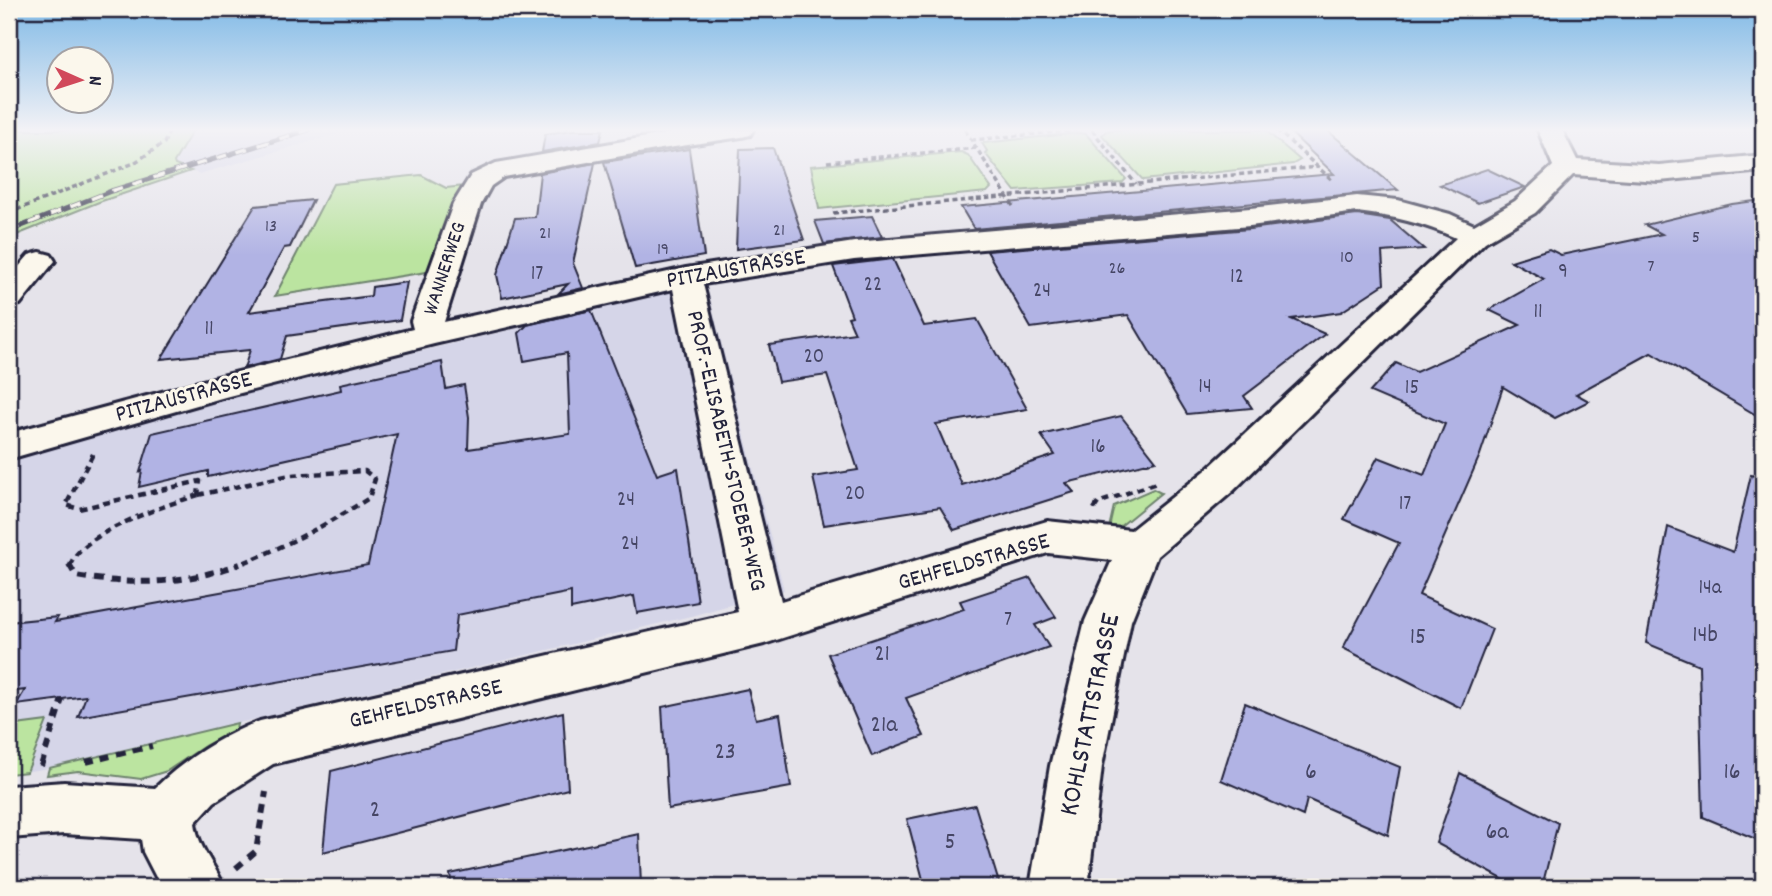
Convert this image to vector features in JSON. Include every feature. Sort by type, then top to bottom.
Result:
[{"type":"street","name":"WANNERWEG","points":[[430,335],[427,321],[467,204],[480,181],[495,172]]},
{"type":"street","points":[[1139,547],[1219,481],[1475,236],[1525,207],[1562,172]]},
{"type":"street","points":[[1641,172],[1671,172]]},
{"type":"street","name":"PITZAUSTRASSE","points":[[9,446],[114,416],[430,335],[686,277],[854,251],[1250,217],[1357,204],[1398,208],[1440,220],[1475,236]]},
{"type":"street","points":[[9,297],[40,261]]},
{"type":"street","name":"PROF.-ELISABETH-STOEBER-WEG","points":[[686,277],[764,625]]},
{"type":"street","name":"GEHFELDSTRASSE","points":[[166,815],[195,785],[260,744],[764,625],[1047,537],[1139,547]]},
{"type":"street","name":"KOHLSTATTSTRASSE","points":[[1059,887],[1076,766],[1108,621],[1139,547]]},
{"type":"street","points":[[24,793],[64,808],[166,815],[171,852],[215,878]]},
{"type":"path","points":[[9,213],[112,172]]},
{"type":"path","points":[[992,172],[1020,216]]},
{"type":"path","points":[[1127,172],[1137,184]]},
{"type":"path","points":[[833,214],[1267,172]]},
{"type":"path","points":[[1323,172],[1357,204]]},
{"type":"path","points":[[114,416],[66,505],[79,509],[200,481],[198,495]]},
{"type":"path","points":[[365,471],[374,479],[369,498],[328,525],[291,544],[234,566],[144,584],[117,583],[76,576],[69,564],[86,545],[126,520],[198,495],[290,474],[365,471]]},
{"type":"path","points":[[1073,540],[1098,503],[1159,481],[1192,503]]},
{"type":"path","points":[[24,793],[62,699]]},
{"type":"path","points":[[215,878],[256,851],[276,740]]},
{"type":"shaded area","points":[[706,283],[784,590],[691,616],[49,768],[9,774],[9,454],[86,431]]},
{"type":"green space","points":[[9,172],[189,172],[99,202],[9,238]]},
{"type":"green space","points":[[812,172],[980,172],[991,188],[987,192],[819,209]]},
{"type":"green space","points":[[1000,172],[1120,172],[1126,179],[1122,183],[1015,191]]},
{"type":"green space","points":[[1136,172],[1220,172],[1143,180]]},
{"type":"green space","points":[[421,175],[446,188],[465,186],[433,271],[275,296],[333,184]]},
{"type":"green space","points":[[1153,489],[1161,493],[1118,528],[1109,528],[1114,506]]},
{"type":"green space","points":[[47,721],[27,772],[9,774],[9,726]]},
{"type":"green space","points":[[237,723],[236,730],[206,745],[167,771],[141,779],[78,771],[47,775],[49,768]]},
{"type":"building","points":[[593,172],[573,263],[583,288],[558,294],[568,284],[502,298],[497,275],[515,218],[535,217],[540,173]]},
{"type":"building","points":[[607,172],[692,172],[704,256],[635,268]]},
{"type":"building","points":[[739,172],[781,172],[804,240],[736,249]]},
{"type":"building","points":[[1332,172],[1376,172],[1398,190],[974,229],[961,207],[1334,174]]},
{"type":"building","points":[[1479,172],[1493,172],[1525,187],[1478,203],[1440,185]]},
{"type":"building","points":[[313,200],[290,247],[284,248],[249,312],[371,296],[372,287],[407,282],[400,320],[287,336],[280,359],[244,368],[250,350],[161,359],[255,206]]},
{"type":"building","points":[[1763,200],[1763,419],[1651,353],[1576,394],[1589,401],[1555,418],[1503,387],[1480,455],[1419,595],[1492,629],[1461,708],[1343,648],[1399,543],[1344,519],[1378,457],[1424,475],[1445,424],[1370,392],[1396,363],[1416,372],[1520,325],[1489,310],[1544,279],[1511,261],[1549,249],[1561,255],[1662,234],[1645,225],[1732,204]]},
{"type":"building","points":[[1357,215],[1390,220],[1424,249],[1382,252],[1384,284],[1341,312],[1291,319],[1325,334],[1244,396],[1252,408],[1187,414],[1128,315],[1031,328],[987,251],[1250,229]]},
{"type":"building","points":[[872,216],[882,237],[824,244],[815,221]]},
{"type":"building","points":[[893,259],[924,326],[977,319],[1027,409],[936,424],[962,485],[1055,455],[1041,435],[1121,416],[1156,461],[1066,483],[1074,492],[954,530],[940,507],[824,525],[813,477],[858,470],[827,375],[778,382],[769,345],[855,333],[848,317],[852,316],[833,266]]},
{"type":"building","points":[[591,310],[657,475],[678,468],[698,602],[637,613],[634,596],[571,609],[571,592],[457,615],[453,651],[78,717],[86,696],[16,705],[25,690],[9,692],[9,622],[58,617],[55,622],[368,565],[397,434],[208,477],[208,471],[139,487],[142,471],[140,472],[152,433],[341,390],[340,384],[442,362],[446,389],[464,385],[469,417],[468,449],[570,434],[567,353],[524,361],[519,333],[527,325]]},
{"type":"building","points":[[1751,475],[1763,477],[1763,842],[1703,817],[1699,665],[1646,643],[1668,527],[1733,552]]},
{"type":"building","points":[[1030,578],[1056,617],[1035,625],[1049,647],[906,698],[924,736],[872,756],[828,654],[964,609],[960,601]]},
{"type":"building","points":[[748,689],[756,719],[780,714],[791,787],[668,809],[662,707]]},
{"type":"building","points":[[1245,703],[1400,767],[1388,835],[1307,799],[1303,816],[1221,780]]},
{"type":"building","points":[[563,712],[568,789],[323,852],[331,771]]},
{"type":"building","points":[[1460,773],[1558,823],[1542,887],[1517,887],[1436,843]]},
{"type":"building","points":[[975,805],[999,883],[980,887],[925,887],[907,819]]},
{"type":"building","points":[[639,834],[641,887],[452,887],[450,874]]},
{"type":"railway","points":[[9,231],[111,191],[173,172]]}]
